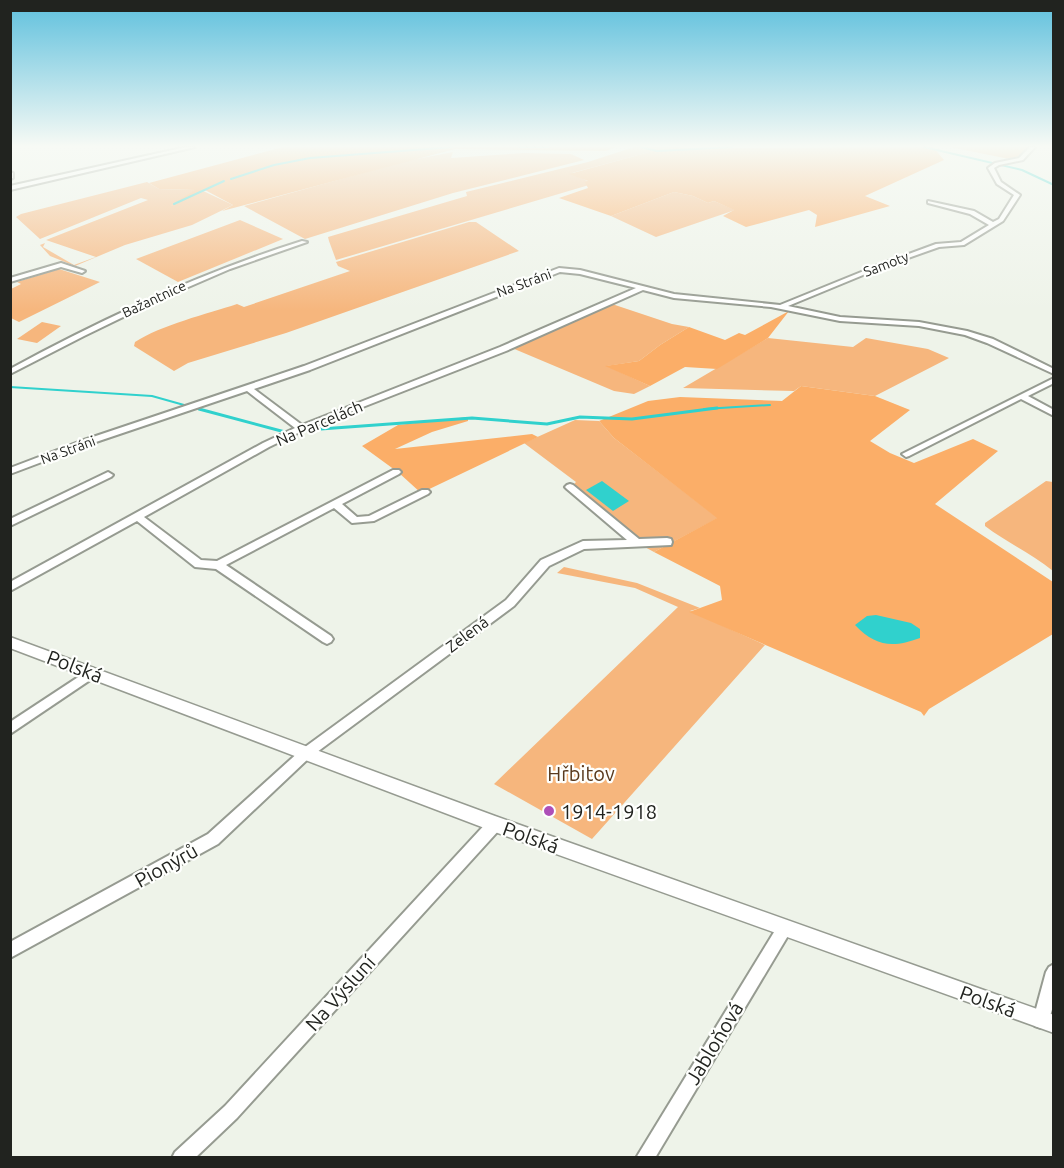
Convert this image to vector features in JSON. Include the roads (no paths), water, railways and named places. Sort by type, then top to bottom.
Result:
[{"type":"street","points":[[930,202],[988,219],[993,225]]},
{"type":"street","name":"Samoty","points":[[780,308],[938,245],[962,243],[1001,220],[1013,202]]},
{"type":"street","name":"Bažantnice","points":[[10,372],[160,296],[232,265],[304,242]]},
{"type":"street","points":[[10,280],[61,265],[82,271]]},
{"type":"street","name":"Na Stráni","points":[[10,471],[84,443],[354,351],[559,270],[580,272],[674,296],[780,308],[840,319],[920,324],[967,333],[990,341],[1053,372]]},
{"type":"street","name":"Na Parcelách","points":[[10,587],[139,518],[266,445],[301,428],[502,349],[642,288]]},
{"type":"street","points":[[906,454],[1053,380]]},
{"type":"street","points":[[248,388],[301,428]]},
{"type":"street","points":[[1021,396],[1053,414]]},
{"type":"street","points":[[139,518],[199,564],[218,565],[396,472]]},
{"type":"street","points":[[10,523],[108,475]]},
{"type":"street","points":[[570,487],[636,542]]},
{"type":"street","points":[[335,504],[355,521],[371,519],[425,492]]},
{"type":"street","name":"Zelená","points":[[305,754],[510,603],[545,563],[583,544],[667,542]]},
{"type":"street","points":[[218,565],[327,639]]},
{"type":"street","name":"Polská","points":[[10,642],[495,824],[1047,1022]]},
{"type":"street","points":[[10,729],[92,673]]},
{"type":"street","name":"Pionýrů","points":[[10,951],[213,839],[305,754]]},
{"type":"street","name":"Na Výsluní","points":[[181,1158],[231,1112],[495,824]]},
{"type":"street","name":"Jabloňová","points":[[645,1158],[784,929]]},
{"type":"street","points":[[1047,1022],[1053,972]]},
{"type":"water","points":[[602,481],[629,501],[613,511],[586,490]]},
{"type":"water","points":[[876,615],[911,623],[920,629],[920,638],[901,643],[885,643],[870,638],[855,625],[867,616]]},
{"type":"waterway","points":[[174,204],[179,202]]},
{"type":"waterway","points":[[10,387],[152,396],[184,405]]},
{"type":"waterway","points":[[714,408],[770,405]]},
{"type":"waterway","points":[[307,430],[472,418],[547,424],[580,417],[632,419],[714,408]]},
{"type":"waterway","points":[[704,409],[714,408]]},
{"type":"waterway","points":[[199,409],[285,432]]},
{"type":"place","name":"1914-1918","points":[[549,811]]},
{"type":"park label","name":"Hřbitov","points":[[581,773]]}]
